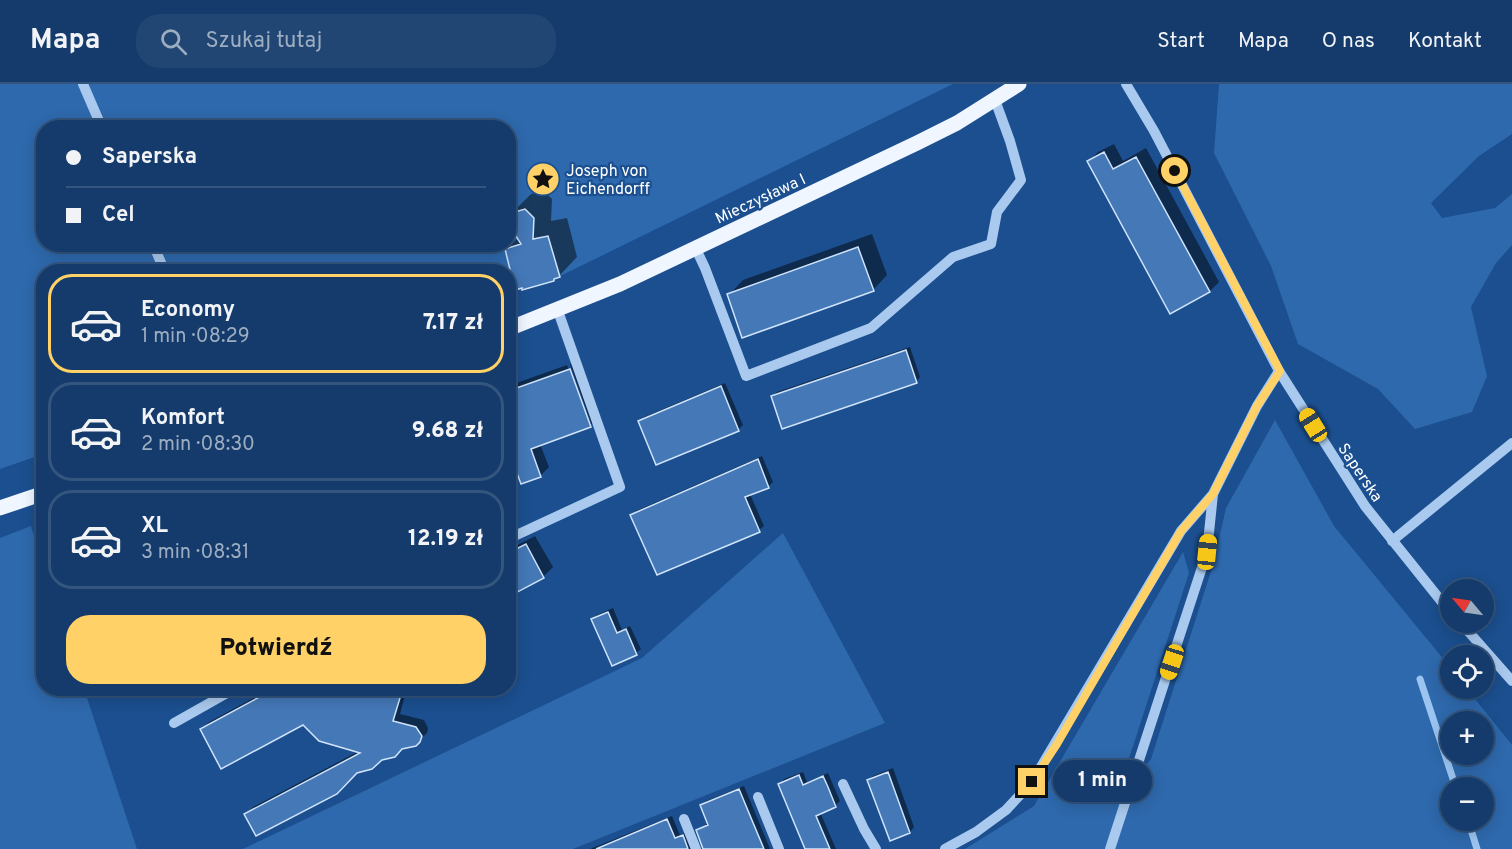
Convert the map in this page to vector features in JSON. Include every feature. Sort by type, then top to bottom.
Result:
[{"type":"main road","name":"Mieczysława I","points":[[516,326],[558,311],[696,249],[917,144],[957,123],[1019,84]]},
{"type":"main road","points":[[0,508],[36,496]]},
{"type":"street","points":[[83,84],[99,120]]},
{"type":"street","name":"Saperska","points":[[1126,84],[1154,130],[1280,371],[1365,507],[1440,600]]},
{"type":"street","points":[[696,249],[746,376],[871,328],[953,257],[991,244],[997,212],[1021,180],[995,100]]},
{"type":"street","points":[[516,535],[620,487],[558,311]]},
{"type":"street","points":[[945,849],[976,832],[1006,810],[1032,782],[1057,744],[1181,531],[1213,494],[1257,406],[1280,371]]},
{"type":"street","points":[[1392,540],[1512,443]]},
{"type":"street","points":[[1110,849],[1207,552],[1213,494]]},
{"type":"street","points":[[1470,633],[1512,681]]},
{"type":"street","points":[[174,723],[222,696]]},
{"type":"street","points":[[843,784],[876,849]]},
{"type":"street","points":[[758,797],[779,849]]},
{"type":"street","points":[[684,819],[696,849]]},
{"type":"shaded area","points":[[0,84],[953,84],[554,281],[522,290],[521,288],[516,289],[516,264],[36,264],[36,456],[0,469]]},
{"type":"shaded area","points":[[1219,84],[1512,84],[1512,134],[1479,156],[1431,203],[1442,218],[1495,208],[1512,194],[1512,245],[1496,263],[1471,307],[1487,376],[1472,412],[1415,429],[1378,389],[1298,344],[1271,266],[1214,153]]},
{"type":"shaded area","points":[[1275,420],[1334,526],[1440,655],[1440,699],[1475,699],[1485,711],[1440,711],[1440,765],[1494,765],[1494,723],[1512,745],[1512,849],[965,849],[1034,806],[1183,552],[1189,573],[1114,805],[1151,759],[1213,565],[1226,508]]},
{"type":"shaded area","points":[[31,526],[36,541],[36,696],[86,696],[137,849],[0,849],[0,538]]},
{"type":"shaded area","points":[[783,533],[885,723],[573,849],[243,849],[642,658]]},
{"type":"building","points":[[1104,152],[1113,169],[1136,157],[1210,292],[1170,314],[1087,161]]},
{"type":"building","points":[[525,209],[534,218],[533,239],[548,236],[560,277],[554,281],[516,290],[516,264],[509,264],[506,252],[516,252],[516,246],[521,244],[516,236],[516,212]]},
{"type":"building","points":[[858,247],[874,291],[742,338],[727,294]]},
{"type":"building","points":[[906,350],[917,383],[782,429],[771,396]]},
{"type":"building","points":[[570,369],[591,427],[531,449],[541,477],[521,484],[516,471],[516,388]]},
{"type":"building","points":[[721,386],[739,431],[656,465],[638,421]]},
{"type":"building","points":[[758,459],[769,488],[745,497],[760,532],[657,575],[630,515]]},
{"type":"building","points":[[526,544],[544,578],[516,593],[516,549]]},
{"type":"building","points":[[608,612],[617,633],[626,629],[637,655],[612,666],[591,619]]},
{"type":"building","points":[[261,696],[401,696],[393,721],[416,727],[422,736],[416,746],[402,749],[395,757],[382,760],[372,769],[357,773],[337,794],[256,836],[244,814],[360,753],[319,741],[303,725],[221,769],[200,729]]},
{"type":"building","points":[[888,772],[910,833],[890,841],[867,780]]},
{"type":"building","points":[[799,775],[803,785],[823,776],[828,787],[836,807],[816,816],[830,849],[805,849],[778,784]]},
{"type":"building","points":[[739,789],[764,849],[703,849],[696,830],[708,825],[700,805]]},
{"type":"building","points":[[667,819],[675,838],[683,835],[688,849],[596,849]]},
{"type":"waterway","points":[[1420,679],[1452,777]]},
{"type":"waterway","points":[[1471,831],[1477,849]]},
{"type":"place","name":"Joseph von Eichendorff","points":[[543,179]]},
{"type":"route","points":[[1032,782],[1057,744],[1181,531],[1213,494],[1257,406],[1280,371],[1175,171]]}]
